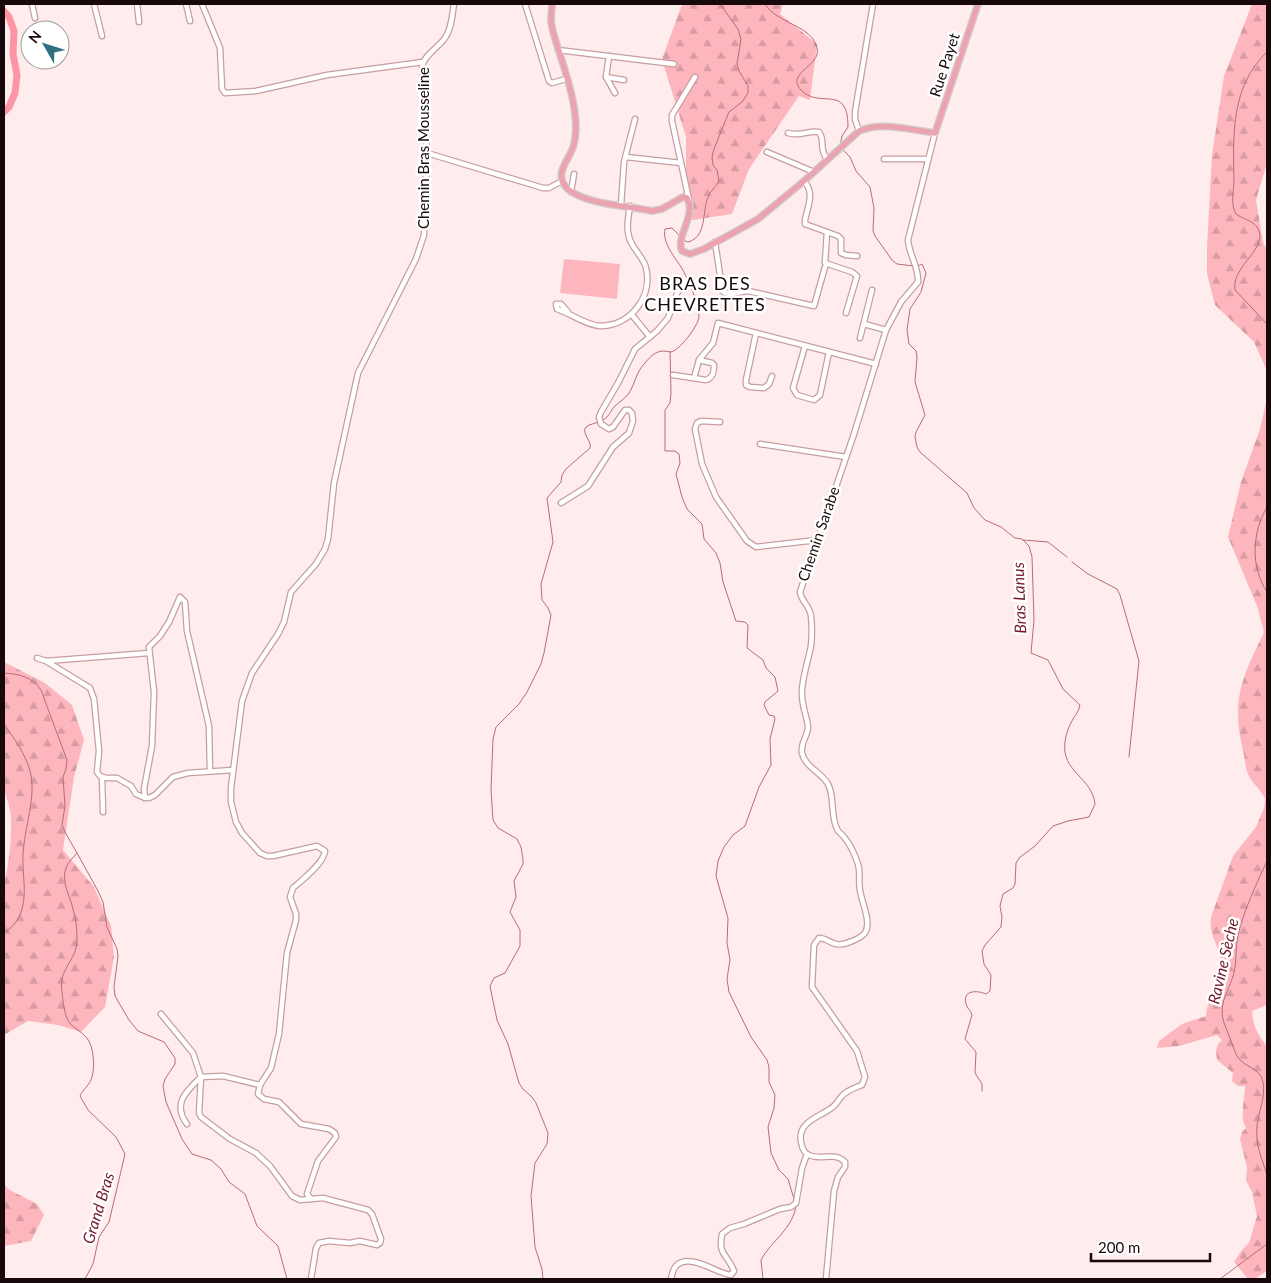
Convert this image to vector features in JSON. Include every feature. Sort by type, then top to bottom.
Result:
[{"type":"main road","points":[[552,4],[551,21],[576,116],[575,139],[571,154],[562,170],[562,181],[571,192],[584,199],[657,211],[683,198],[688,198],[690,202],[686,228],[681,241],[681,249],[690,254],[704,249],[758,219],[804,181],[859,131],[881,126],[935,133]]},
{"type":"main road","name":"Rue Payet","points":[[935,133],[978,4]]},
{"type":"street","points":[[32,4],[35,18]]},
{"type":"street","points":[[94,4],[102,36]]},
{"type":"street","points":[[137,4],[139,22]]},
{"type":"street","points":[[186,4],[190,21]]},
{"type":"street","points":[[202,4],[220,48],[222,90],[224,93],[256,92],[328,75],[423,62]]},
{"type":"street","name":"Chemin Bras Mousseline","points":[[260,1085],[271,1068],[279,1034],[287,953],[296,920],[290,893],[320,862],[325,855],[325,851],[317,846],[273,856],[260,853],[242,833],[236,822],[231,802],[242,701],[252,673],[284,622],[291,592],[316,564],[325,549],[328,539],[334,484],[358,373],[420,248],[426,223],[427,153],[423,62],[449,31],[454,4]]},
{"type":"street","points":[[525,4],[547,77],[552,83],[566,79]]},
{"type":"street","points":[[859,131],[855,112],[872,4]]},
{"type":"street","points":[[558,50],[674,64]]},
{"type":"street","points":[[609,56],[606,77],[615,93]]},
{"type":"street","points":[[606,77],[624,80]]},
{"type":"street","points":[[690,202],[673,129],[672,115],[695,77]]},
{"type":"street","points":[[621,205],[626,157],[635,119]]},
{"type":"street","points":[[788,133],[794,135],[819,132],[823,141],[822,152],[827,160]]},
{"type":"street","name":"Chemin Sarabe","points":[[807,1154],[802,1145],[800,1135],[803,1125],[835,1105],[846,1092],[862,1085],[865,1077],[857,1051],[816,994],[812,983],[813,952],[816,940],[822,938],[841,945],[861,936],[865,933],[867,926],[860,890],[858,864],[847,842],[837,829],[828,783],[810,767],[802,754],[801,749],[808,728],[803,711],[801,693],[811,645],[811,628],[810,609],[800,596],[800,592],[846,457],[886,330],[900,302],[918,282],[916,263],[909,248],[908,240],[935,133]]},
{"type":"street","points":[[767,152],[814,172]]},
{"type":"street","points":[[427,153],[543,188],[549,188],[562,181]]},
{"type":"street","points":[[626,157],[681,162]]},
{"type":"street","points":[[884,159],[928,159]]},
{"type":"street","points":[[571,192],[574,174]]},
{"type":"street","points":[[804,181],[810,187],[811,193],[805,223],[810,227],[840,238],[841,253],[857,256]]},
{"type":"street","points":[[568,312],[587,323],[601,326],[613,324],[632,315],[643,299],[648,282],[646,266],[631,243],[628,232],[627,224],[630,206]]},
{"type":"street","points":[[826,232],[825,263],[852,272],[856,276],[846,313]]},
{"type":"street","points":[[715,242],[724,292],[730,294],[748,291],[814,306],[825,267]]},
{"type":"street","points":[[860,338],[872,290]]},
{"type":"street","points":[[560,504],[588,486],[613,447],[630,430],[633,421],[632,413],[629,410],[626,410],[613,427],[609,429],[602,426],[599,418],[633,352],[638,345],[657,331],[668,318],[678,292]]},
{"type":"street","points":[[632,315],[650,337]]},
{"type":"street","points":[[694,378],[699,360],[713,343],[718,323],[876,364]]},
{"type":"street","points":[[864,324],[886,330]]},
{"type":"street","points":[[756,333],[746,385],[764,388],[769,384],[772,376]]},
{"type":"street","points":[[805,346],[793,388],[797,394],[814,400],[820,395],[829,352]]},
{"type":"street","points":[[672,376],[706,380],[712,376],[714,364],[699,360]]},
{"type":"street","points":[[720,422],[701,421],[697,423],[695,429],[702,464],[716,497],[740,533],[756,547],[817,540]]},
{"type":"street","points":[[760,444],[846,457]]},
{"type":"street","points":[[145,798],[144,789],[152,746],[154,692],[149,654],[150,645],[160,636],[170,622],[180,597],[185,602],[187,631],[209,726],[210,771]]},
{"type":"street","points":[[46,661],[149,654]]},
{"type":"street","points":[[37,658],[46,661],[90,688],[94,699],[99,751],[97,772],[102,777],[118,778],[125,781],[136,794],[149,798],[155,795],[173,777],[188,772],[233,770]]},
{"type":"street","points":[[102,777],[103,812]]},
{"type":"street","points":[[161,1014],[193,1053],[201,1077],[199,1113],[201,1117],[230,1139],[256,1153],[270,1166],[292,1196],[300,1200],[326,1199],[368,1210],[374,1219],[381,1239],[380,1243],[377,1245],[360,1241],[350,1243],[329,1241],[319,1243],[316,1248],[311,1279]]},
{"type":"street","points":[[186,1124],[180,1110],[182,1097],[201,1077],[223,1076],[260,1085],[258,1094],[262,1099],[279,1102],[301,1124],[329,1129],[335,1133],[336,1137],[314,1169],[307,1194],[311,1199]]},
{"type":"street","points":[[671,1279],[674,1268],[681,1262],[711,1266],[726,1275],[731,1275],[734,1271],[722,1254],[720,1246],[722,1234],[730,1228],[780,1209],[791,1207],[796,1203],[802,1168],[807,1154],[811,1156],[842,1158],[845,1162],[845,1168],[838,1177],[834,1191],[826,1279]]},
{"type":"green space","points":[[682,4],[783,4],[780,14],[817,44],[810,100],[799,96],[749,169],[732,214],[686,221],[686,137],[663,63],[661,62]]},
{"type":"green space","points":[[1252,4],[1267,4],[1267,163],[1256,200],[1263,242],[1267,250],[1267,371],[1254,342],[1215,305],[1207,274],[1212,155],[1224,76]]},
{"type":"green space","points":[[564,259],[620,264],[617,299],[560,293]]},
{"type":"green space","points":[[1267,398],[1267,1005],[1252,1011],[1256,1030],[1267,1046],[1267,1271],[1255,1279],[1248,1279],[1234,1262],[1249,1243],[1257,1216],[1252,1192],[1246,1180],[1247,1167],[1240,1139],[1242,1132],[1246,1128],[1243,1119],[1245,1086],[1238,1086],[1232,1081],[1233,1073],[1217,1060],[1216,1049],[1222,1040],[1217,1035],[1179,1046],[1157,1048],[1159,1041],[1182,1024],[1206,1016],[1209,1003],[1220,979],[1222,967],[1220,954],[1211,931],[1211,917],[1233,856],[1256,827],[1264,808],[1265,799],[1247,771],[1238,717],[1241,689],[1264,632],[1257,606],[1228,537],[1241,482],[1260,429]]},
{"type":"green space","points":[[4,662],[45,683],[72,705],[84,740],[74,777],[63,850],[94,887],[111,926],[114,957],[105,1007],[81,1032],[58,1025],[28,1021],[4,1035],[4,884],[9,857],[11,818],[10,807],[4,791]]},
{"type":"green space","points":[[4,1183],[8,1189],[37,1204],[44,1215],[31,1241],[4,1246]]},
{"type":"waterway","name":"BRAS DES CHEVRETTES","points":[[683,240],[688,242],[694,239],[701,230],[708,197],[719,181],[717,170],[713,165],[714,149],[729,112],[742,102],[748,93],[748,86],[737,64],[741,39],[738,29],[720,4]]},
{"type":"waterway","name":"Bras Lanus","points":[[765,4],[770,11],[802,29],[814,40],[817,55],[800,75],[797,80],[798,85],[803,92],[810,96],[833,99],[839,101],[844,106],[848,127],[842,136],[840,146]]},
{"type":"waterway","points":[[4,11],[9,17],[14,31],[13,54],[17,75],[15,93],[9,107],[4,112]]},
{"type":"waterway","name":"Ravine Sèche","points":[[1267,52],[1255,65],[1240,95],[1235,128],[1233,202],[1236,214],[1255,225],[1260,235],[1255,250],[1235,281],[1235,290],[1267,324]]},
{"type":"waterway","name":"Bras Lanus","points":[[842,149],[850,157],[856,171],[870,187],[874,208],[873,231],[875,236],[897,264],[914,266]]},
{"type":"waterway","name":"BRAS DES CHEVRETTES","points":[[603,420],[629,393],[640,370],[649,359],[658,352],[671,352],[679,347],[698,321],[699,312],[690,284],[667,244],[665,229],[672,228],[679,235]]},
{"type":"waterway","name":"Bras Lanus","points":[[918,266],[922,264],[926,273],[921,292],[910,309],[907,330],[909,344],[916,351],[915,382],[925,415],[916,432],[917,447],[920,452],[967,493],[974,508],[985,520],[1001,527],[1015,538],[1022,539],[1029,546],[1032,557],[1034,620],[1031,653],[1048,660],[1063,689],[1080,705],[1067,733],[1065,752],[1072,768],[1093,795],[1095,804],[1089,817],[1053,826],[1035,846],[1019,858],[1016,863],[1015,884],[1013,888],[1003,894],[1000,906],[1001,927],[982,951],[984,964],[991,975],[990,991],[986,994],[971,992],[965,999],[972,1015],[965,1039],[976,1052],[975,1073],[982,1084],[982,1091]]},
{"type":"waterway","points":[[670,352],[671,393],[670,403],[665,410],[665,451],[675,451],[679,454],[680,463],[676,474],[687,509],[702,524],[704,539],[716,553],[736,621],[745,622],[748,625],[747,648],[763,660],[766,668],[775,677],[778,691],[764,705],[769,715],[774,716],[775,719],[770,739],[771,765],[759,787],[745,826],[733,835],[724,847],[718,861],[716,876],[728,918],[727,943],[730,960],[727,979],[729,992],[751,1037],[767,1060],[769,1082],[775,1095],[774,1108],[768,1127],[771,1153],[779,1170],[788,1179],[794,1199]]},
{"type":"waterway","name":"BRAS DES CHEVRETTES","points":[[543,1279],[535,1247],[531,1196],[535,1163],[547,1144],[548,1133],[536,1103],[519,1083],[508,1044],[497,1020],[490,986],[494,978],[505,973],[520,946],[520,930],[510,912],[516,897],[514,881],[523,864],[521,847],[517,839],[498,828],[493,820],[491,790],[493,739],[496,727],[519,704],[527,692],[541,664],[544,653],[551,615],[542,600],[541,584],[553,542],[547,498],[561,482],[562,475],[566,469],[590,448],[585,428],[599,422]]},
{"type":"waterway","name":"Ravine Sèche","points":[[1267,507],[1258,528],[1255,550],[1258,571],[1267,592]]},
{"type":"waterway","points":[[1023,540],[1048,542],[1067,557]]},
{"type":"waterway","points":[[1072,562],[1088,574],[1117,589],[1120,595],[1139,661],[1129,757]]},
{"type":"waterway","name":"Grand Bras","points":[[4,673],[25,677],[34,682],[41,690],[67,760],[63,777],[65,806],[62,825],[77,853],[69,862],[65,873],[66,889],[75,916],[77,939],[74,953],[61,983],[63,1003],[69,1022],[86,1037],[91,1045],[94,1062],[92,1077],[80,1096],[88,1110],[116,1137],[125,1154],[109,1222],[99,1237],[93,1264],[85,1279]]},
{"type":"waterway","points":[[4,724],[26,759],[32,781],[31,802],[23,855],[23,903],[17,920],[4,933]]},
{"type":"waterway","points":[[77,853],[103,902],[107,927],[117,949],[115,996],[138,1031],[164,1042],[175,1058],[175,1064],[165,1079],[163,1086],[166,1102],[182,1139],[192,1154],[211,1160],[221,1169],[229,1182],[245,1194],[257,1226],[278,1246],[287,1279]]},
{"type":"waterway","name":"Ravine Sèche","points":[[1267,861],[1241,926],[1237,940],[1234,973],[1224,1000],[1222,1013],[1237,1056],[1259,1073],[1263,1082],[1264,1088],[1257,1139],[1267,1175]]},
{"type":"waterway","points":[[4,980],[4,988]]},
{"type":"waterway","points":[[763,1279],[761,1260],[787,1228],[796,1205]]},
{"type":"waterway","name":"Ravine Sèche","points":[[1220,1279],[1267,1244]]},
{"type":"district","name":"BRAS DES CHEVRETTES","points":[[705,294]]}]
